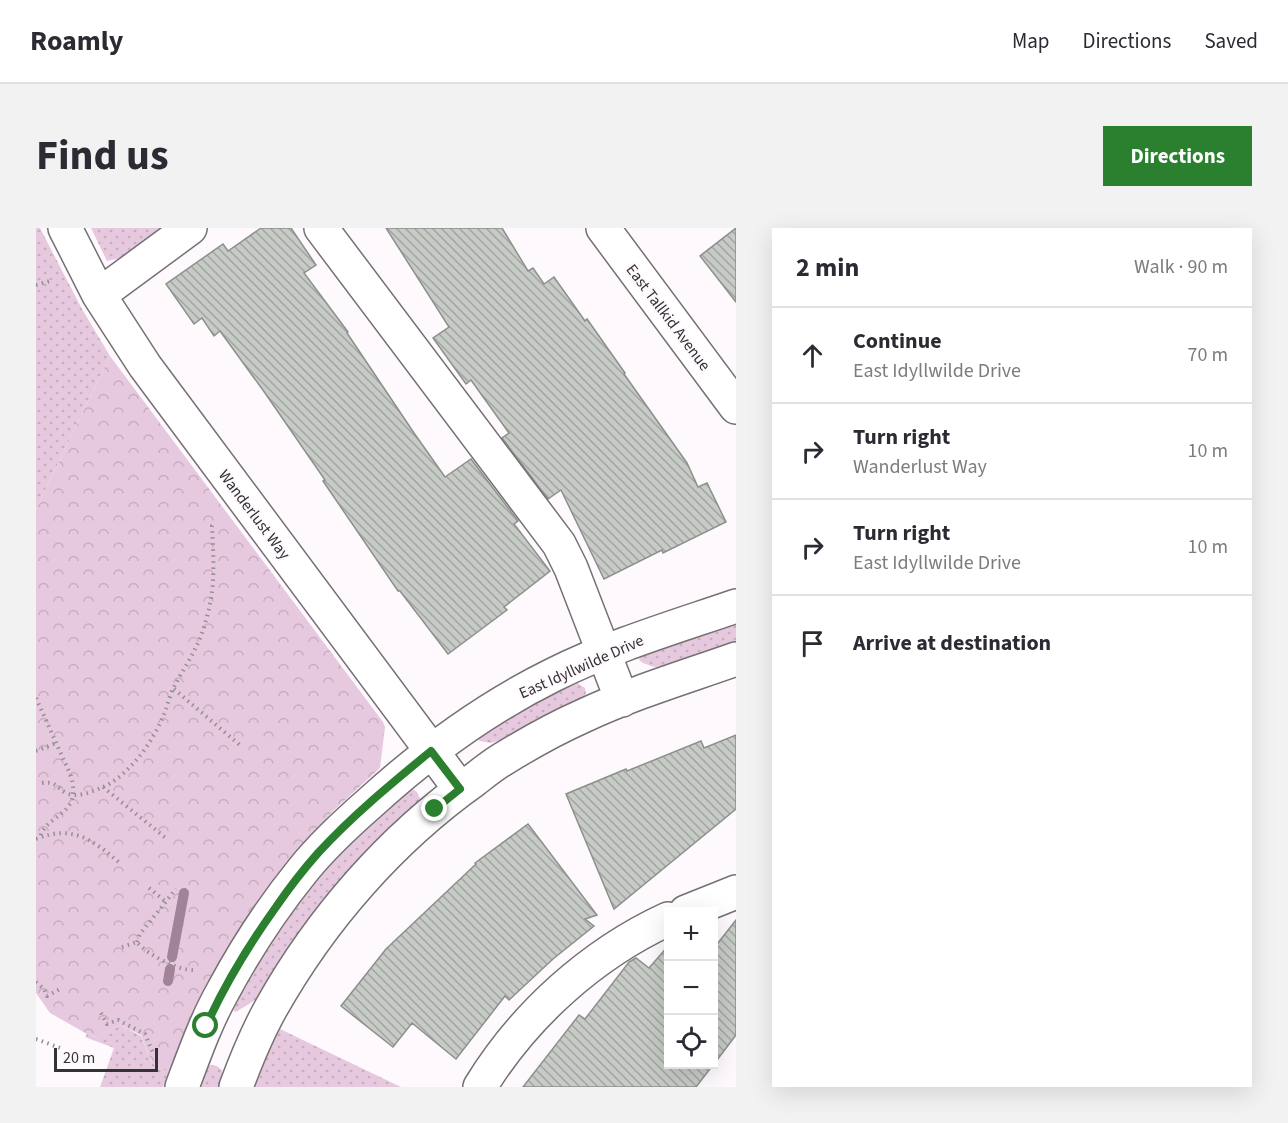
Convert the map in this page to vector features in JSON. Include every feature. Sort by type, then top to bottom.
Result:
[{"type":"street","name":"Wanderlust Way","points":[[65,228],[99,294],[145,366],[460,789]]},
{"type":"street","points":[[99,294],[190,228]]},
{"type":"street","points":[[321,228],[559,544],[571,568],[622,700]]},
{"type":"street","name":"East Tallkid Avenue","points":[[603,228],[736,407]]},
{"type":"street","name":"East Idyllwilde Drive","points":[[182,1087],[222,993],[242,957],[318,852],[390,785],[431,751],[513,696],[555,674],[604,653],[736,606]]},
{"type":"street","points":[[236,1087],[271,1007],[304,955],[341,906],[382,859],[435,809],[502,759],[584,716],[736,659]]},
{"type":"street","points":[[698,907],[736,892]]},
{"type":"street","points":[[480,1087],[510,1044],[567,986],[628,940],[664,922]]},
{"type":"path","points":[[36,285],[50,281]]},
{"type":"path","points":[[42,783],[54,783],[73,795],[84,794],[116,779],[135,762],[146,747],[197,645],[211,598],[212,526],[216,523]]},
{"type":"path","points":[[173,689],[242,747]]},
{"type":"path","points":[[36,700],[74,786],[67,808],[45,828],[38,838]]},
{"type":"path","points":[[36,751],[56,743]]},
{"type":"path","points":[[103,787],[166,840]]},
{"type":"path","points":[[38,838],[57,833],[74,834],[95,844],[120,864]]},
{"type":"path","points":[[149,888],[166,902]]},
{"type":"path","points":[[137,942],[140,934],[176,889]]},
{"type":"path","points":[[122,947],[137,942]]},
{"type":"path","points":[[137,942],[144,950],[158,958],[187,970],[194,970]]},
{"type":"path","points":[[36,982],[44,989],[47,996],[60,988]]},
{"type":"path","points":[[101,1013],[107,1024],[118,1020],[145,1034],[154,1055]]},
{"type":"path","points":[[36,1039],[63,1049]]},
{"type":"green space","points":[[36,228],[40,228],[82,309],[110,356],[36,509]]},
{"type":"green space","points":[[91,228],[164,228],[126,257],[107,261]]},
{"type":"green space","points":[[110,356],[385,727],[380,768],[331,813],[264,895],[218,968],[169,1071],[158,1068],[151,1061],[141,1035],[120,1025],[97,1037],[87,1034],[50,1013],[36,993],[36,509]]},
{"type":"green space","points":[[736,621],[736,642],[667,666],[654,667],[639,660],[640,657]]},
{"type":"green space","points":[[576,682],[585,688],[586,693],[583,699],[509,737],[491,743],[477,739],[497,723]]},
{"type":"green space","points":[[412,789],[417,792],[420,799],[418,805],[257,999],[236,1012],[233,1010],[232,1007],[265,950],[301,898],[334,857],[406,790]]},
{"type":"green space","points":[[120,1025],[141,1036],[151,1061],[158,1068],[169,1071],[163,1087],[100,1087],[114,1048],[85,1037],[87,1034],[97,1037]]},
{"type":"green space","points":[[280,1029],[401,1087],[252,1087]]},
{"type":"green space","points":[[211,1065],[222,1070],[218,1087],[198,1087],[205,1068]]},
{"type":"building","points":[[261,228],[291,228],[316,265],[304,273],[348,332],[445,477],[471,459],[518,521],[514,524],[550,571],[504,607],[507,610],[448,654],[398,591],[323,481],[325,480],[220,331],[214,336],[202,318],[194,324],[166,284],[223,244],[228,251]]},
{"type":"building","points":[[386,228],[502,228],[528,271],[533,268],[544,284],[554,277],[585,321],[587,319],[687,463],[698,487],[707,483],[726,522],[604,579],[561,490],[548,499],[502,438],[509,433],[471,380],[466,384],[433,338],[449,327]]},
{"type":"building","points":[[736,228],[736,302],[700,256]]},
{"type":"building","points":[[736,735],[736,809],[614,909],[566,794],[701,741],[704,748]]},
{"type":"building","points":[[528,824],[597,915],[585,919],[594,926],[553,959],[509,1000],[505,996],[456,1059],[412,1023],[393,1047],[341,1006],[386,949],[475,863]]},
{"type":"building","points":[[736,920],[736,1035],[718,1059],[718,961],[718,943]]},
{"type":"building","points":[[664,951],[664,1069],[710,1069],[696,1087],[523,1087],[579,1015],[585,1019],[629,962],[636,958],[649,968]]},
{"type":"waterway","points":[[172,957],[184,893]]},
{"type":"waterway","points":[[168,981],[170,969]]},
{"type":"route","points":[[206,1026],[242,957],[304,869],[349,821],[431,751],[460,789],[435,809]]}]
